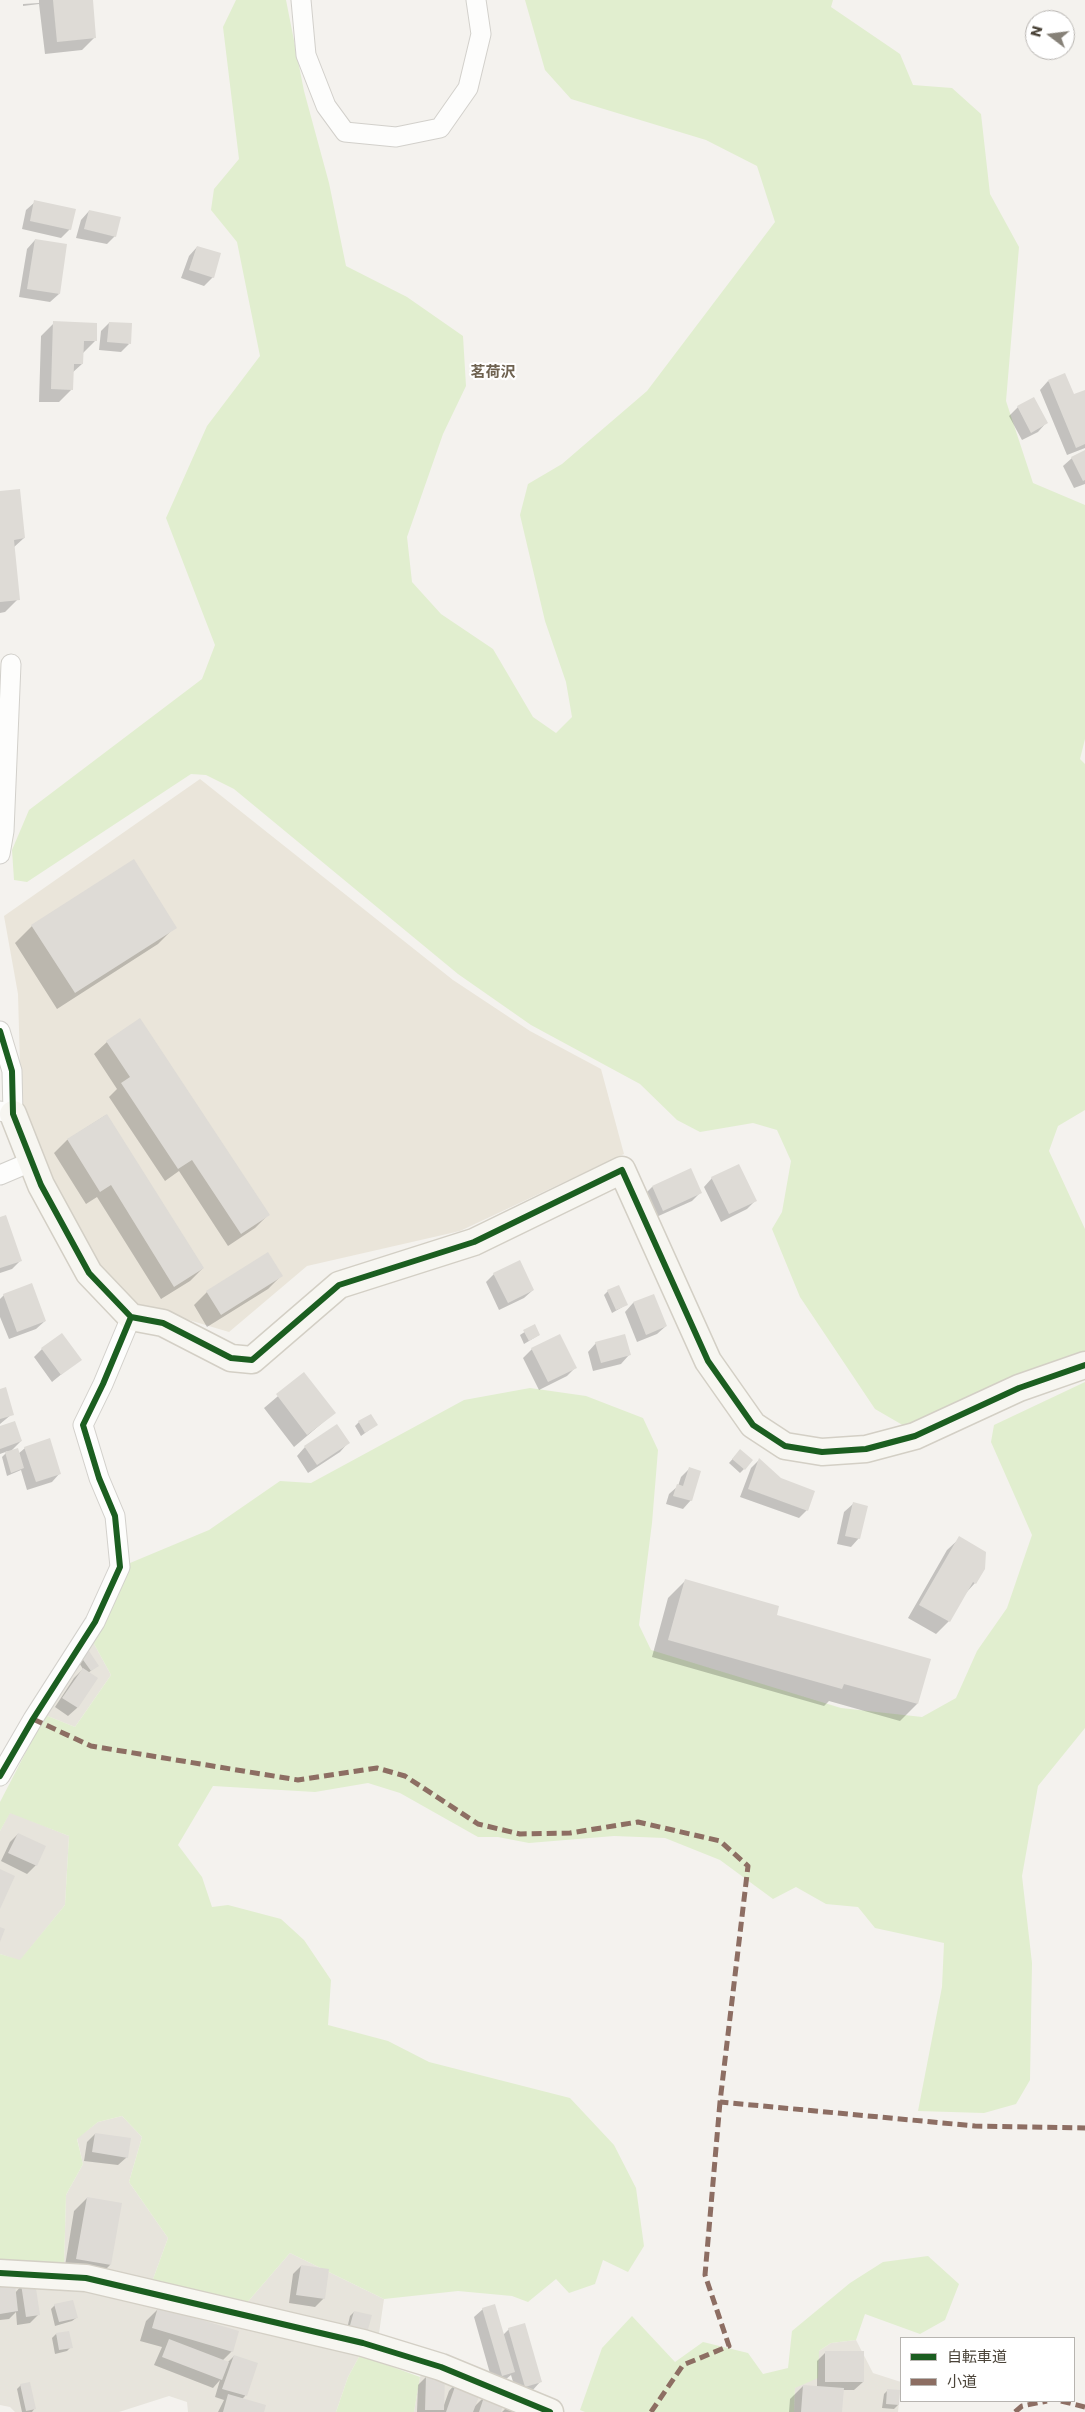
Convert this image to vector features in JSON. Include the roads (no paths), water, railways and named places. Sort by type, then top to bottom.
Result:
[{"type":"street","points":[[301,0],[306,55],[326,106],[345,132],[396,137],[440,128],[468,88],[481,34],[476,0]]},
{"type":"street","points":[[0,854],[4,831],[11,664]]},
{"type":"street","points":[[0,1031],[12,1071],[7,1113],[33,1161],[41,1185],[89,1273],[131,1318],[163,1323],[231,1358],[252,1360],[339,1285],[474,1242],[622,1170],[708,1361],[753,1425],[784,1446],[822,1452],[866,1450],[915,1436],[1019,1388],[1085,1365]]},
{"type":"street","points":[[0,1175],[33,1161]]},
{"type":"street","points":[[0,1776],[33,1719],[95,1622],[120,1568],[115,1516],[99,1478],[82,1425],[103,1384],[131,1318]]},
{"type":"street","points":[[0,2273],[86,2278],[363,2343],[441,2367],[550,2412]]},
{"type":"district","name":"茗荷沢","points":[[493,373]]}]
